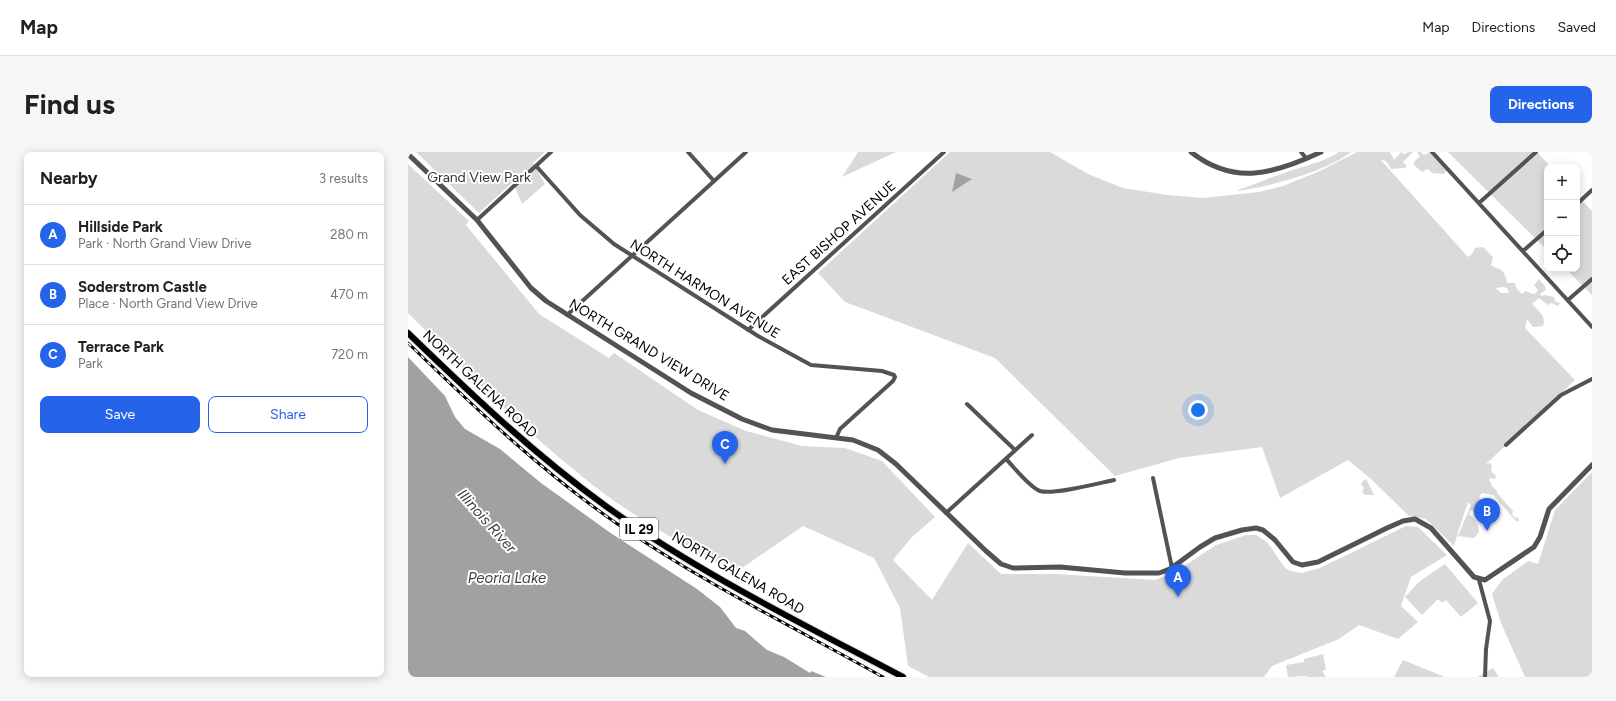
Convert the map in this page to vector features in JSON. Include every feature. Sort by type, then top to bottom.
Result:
[{"type":"main road","name":"NORTH GALENA ROAD","points":[[408,333],[523,441],[571,481],[615,513],[704,569],[903,677]]},
{"type":"street","points":[[477,220],[537,167],[551,152]]},
{"type":"street","points":[[688,152],[714,181]]},
{"type":"street","points":[[568,315],[746,152]]},
{"type":"street","name":"EAST BISHOP AVENUE","points":[[748,330],[944,152]]},
{"type":"street","points":[[1191,152],[1211,166],[1239,174],[1265,171],[1320,152]]},
{"type":"street","points":[[1301,152],[1306,158]]},
{"type":"street","points":[[1479,203],[1536,152]]},
{"type":"street","points":[[1434,153],[1592,327]]},
{"type":"street","name":"NORTH GRAND VIEW DRIVE","points":[[408,154],[477,220],[534,292],[697,396],[742,419],[775,431],[859,441],[880,451],[986,552],[1009,567],[1060,567],[1152,573],[1163,572],[1172,568],[1200,547],[1216,538],[1236,531],[1256,528],[1262,530],[1275,540],[1293,562],[1302,565],[1312,564],[1387,528],[1415,519],[1431,528],[1451,549],[1473,576],[1479,580]]},
{"type":"street","name":"NORTH HARMON AVENUE","points":[[537,167],[580,215],[632,256],[748,330],[809,364],[891,374],[895,376],[893,381],[840,429],[836,438]]},
{"type":"street","points":[[1580,201],[1592,190]]},
{"type":"street","points":[[1523,251],[1544,233]]},
{"type":"street","points":[[1568,300],[1592,279]]},
{"type":"street","points":[[1506,445],[1562,395],[1592,379]]},
{"type":"street","points":[[967,404],[1015,450]]},
{"type":"street","points":[[946,513],[1032,435]]},
{"type":"street","points":[[1006,459],[1023,478],[1040,491],[1054,491],[1114,480]]},
{"type":"street","points":[[1485,677],[1486,649],[1490,621],[1479,580],[1488,578],[1531,549],[1540,537],[1549,509],[1592,464]]},
{"type":"street","points":[[1153,478],[1172,568]]},
{"type":"green space","name":"Grand View Park","points":[[416,152],[545,152],[533,163],[545,184],[522,204],[513,182],[479,213]]},
{"type":"green space","points":[[858,152],[896,152],[842,177]]},
{"type":"green space","points":[[950,152],[1050,152],[1088,174],[1123,188],[1167,195],[1203,198],[1259,192],[1283,186],[1320,171],[1357,152],[1390,152],[1394,160],[1401,152],[1405,154],[1408,152],[1413,152],[1403,162],[1407,166],[1405,168],[1391,169],[1386,161],[1380,159],[1468,257],[1472,254],[1475,248],[1483,247],[1493,257],[1491,265],[1503,271],[1508,283],[1515,283],[1516,288],[1522,294],[1525,291],[1533,294],[1536,293],[1538,290],[1534,285],[1539,279],[1545,286],[1546,290],[1540,294],[1542,296],[1545,295],[1554,297],[1555,301],[1560,303],[1558,306],[1551,303],[1548,305],[1539,298],[1532,304],[1543,316],[1543,326],[1533,327],[1527,319],[1525,328],[1575,380],[1486,464],[1490,463],[1492,466],[1491,471],[1496,476],[1495,479],[1489,478],[1492,486],[1513,511],[1512,514],[1515,518],[1518,517],[1519,521],[1516,521],[1493,495],[1482,493],[1479,497],[1482,500],[1478,506],[1482,511],[1480,516],[1471,510],[1469,514],[1476,522],[1479,532],[1474,538],[1457,536],[1454,546],[1426,519],[1409,516],[1371,479],[1348,460],[1280,498],[1262,447],[1179,458],[1115,476],[995,358],[845,302],[818,273]],"holes":[[[1496,288],[1507,288],[1509,293],[1501,293]],[[1468,502],[1471,505],[1458,536],[1457,535]]]},
{"type":"green space","points":[[1339,152],[1351,152],[1327,166],[1313,172],[1266,186],[1238,191],[1278,175],[1319,162]]},
{"type":"green space","points":[[1417,152],[1421,152],[1424,155],[1430,152],[1447,169],[1444,174],[1432,173],[1428,169],[1422,172],[1414,165],[1414,162],[1420,156]]},
{"type":"green space","points":[[1448,152],[1537,152],[1548,164],[1544,164],[1544,247]]},
{"type":"green space","points":[[408,164],[469,221],[466,225],[539,314],[609,358],[614,353],[698,410],[746,431],[802,446],[845,448],[882,461],[935,517],[911,538],[893,560],[932,600],[968,543],[1001,574],[1055,574],[1155,580],[1175,572],[1216,545],[1246,535],[1256,535],[1267,542],[1285,568],[1302,573],[1320,568],[1406,526],[1418,527],[1447,555],[1411,577],[1401,606],[1418,622],[1398,639],[1359,625],[1339,639],[1272,666],[1264,677],[929,677],[908,666],[900,608],[874,558],[803,526],[739,570],[735,568],[731,572],[652,526],[614,501],[533,435],[470,375],[408,313]]},
{"type":"green space","points":[[1580,198],[1592,211],[1592,295],[1569,272],[1580,272]]},
{"type":"green space","points":[[1592,472],[1592,677],[1525,677],[1501,623],[1492,594],[1502,580],[1528,561],[1538,564],[1555,510]]},
{"type":"green space","points":[[1366,479],[1374,495],[1365,495],[1362,492],[1364,488],[1361,484]]},
{"type":"green space","points":[[1445,564],[1478,603],[1461,617],[1446,600],[1442,603],[1438,599],[1422,615],[1405,597],[1420,581]]},
{"type":"green space","points":[[1323,654],[1326,670],[1322,671],[1326,677],[1288,677],[1286,665],[1304,662],[1304,659]]},
{"type":"green space","points":[[1403,660],[1445,677],[1394,677]]},
{"type":"green space","points":[[1493,668],[1499,677],[1477,677]]},
{"type":"water","points":[[956,173],[972,179],[952,192]]},
{"type":"water","name":"Peoria Lake","points":[[408,357],[445,396],[455,417],[465,429],[500,449],[541,483],[612,534],[697,589],[720,607],[736,628],[745,631],[767,650],[784,657],[810,673],[811,671],[826,677],[408,677]]},
{"type":"railway","points":[[408,343],[534,460],[616,523],[714,584],[883,677]]},
{"type":"place","name":"Terrace Park","points":[[725,464]]},
{"type":"place","name":"Soderstrom Castle","points":[[1487,531]]},
{"type":"place","name":"Hillside Park","points":[[1178,597]]},
{"type":"water label","name":"Illinois River","points":[[487,521]]}]
